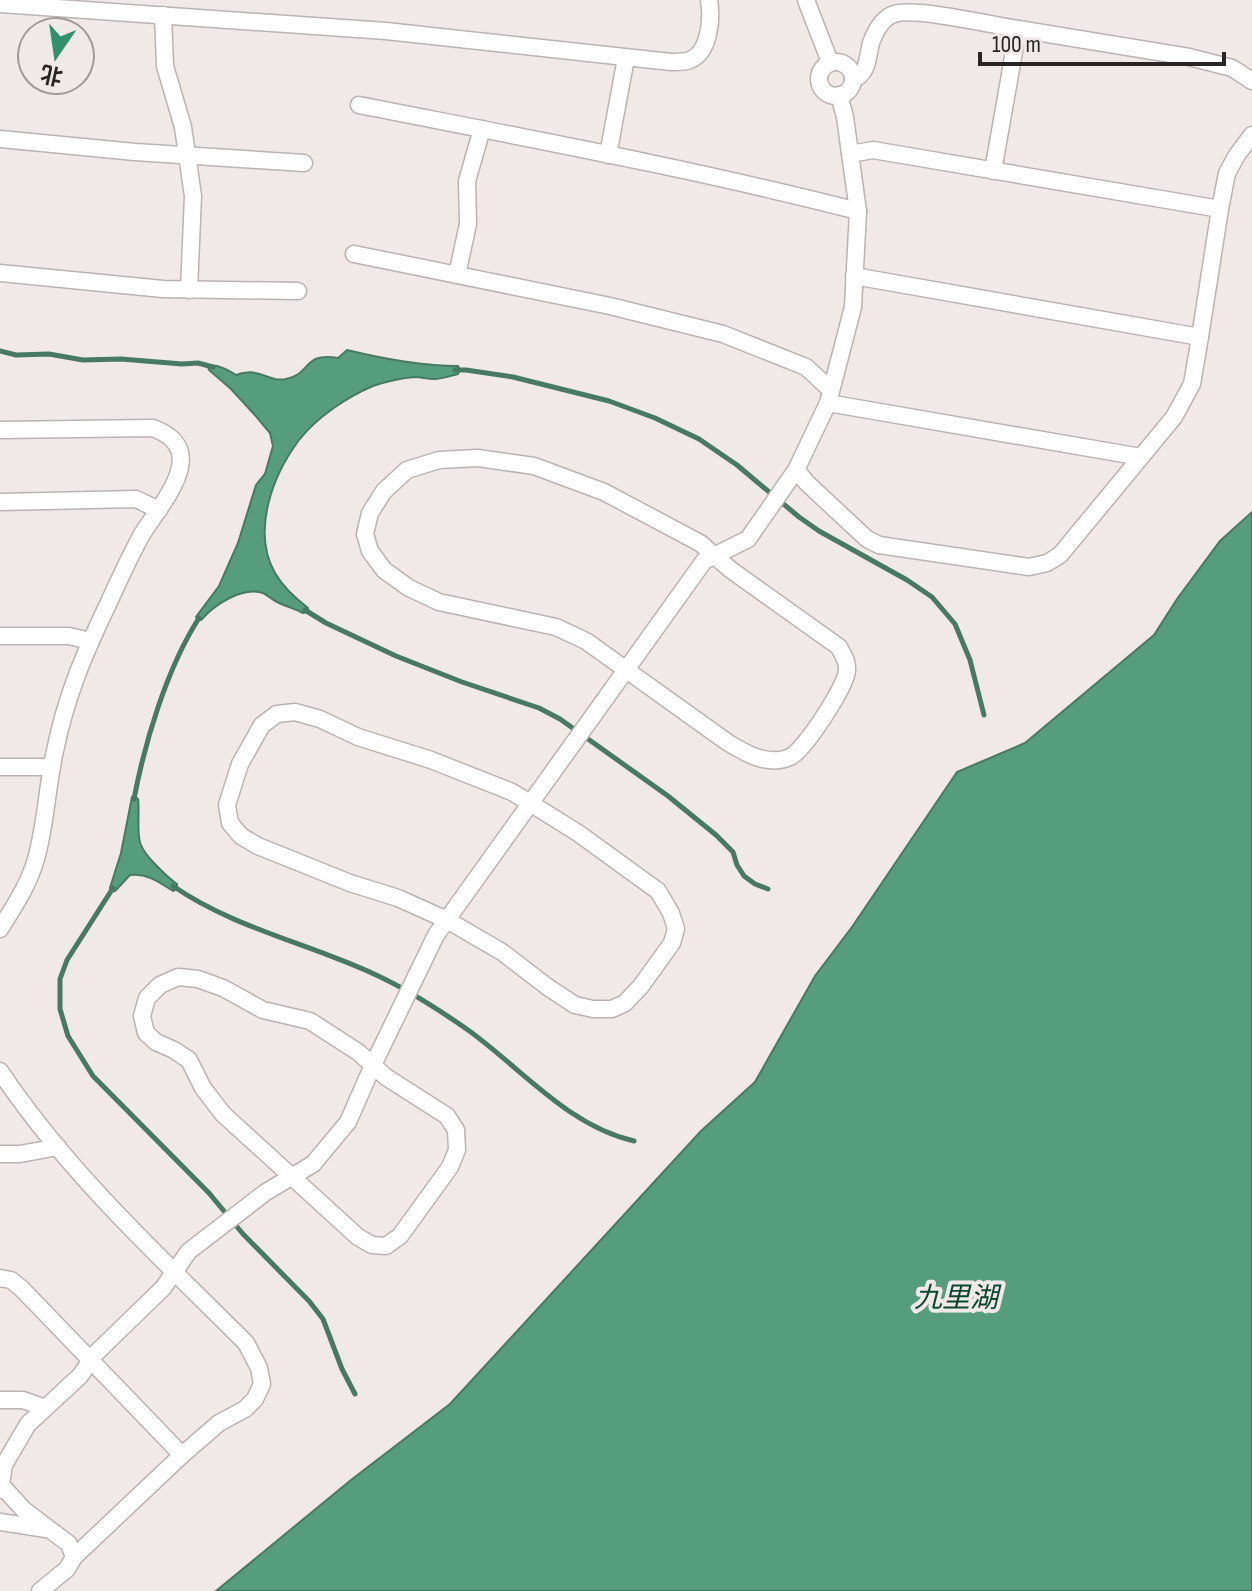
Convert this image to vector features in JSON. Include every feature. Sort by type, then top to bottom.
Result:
[{"type":"street","points":[[0,4],[72,4],[163,15],[386,31],[671,62],[688,61],[699,55],[706,41],[711,14],[709,0]]},
{"type":"street","points":[[806,0],[830,62]]},
{"type":"street","points":[[853,80],[861,76],[868,63],[870,46],[883,21],[893,14],[915,12],[1189,57],[1232,68],[1252,81]]},
{"type":"street","points":[[163,15],[165,66],[183,127],[193,196],[189,290]]},
{"type":"street","points":[[993,171],[1018,29]]},
{"type":"street","points":[[608,155],[626,58]]},
{"type":"street","points":[[830,62],[846,65],[852,74],[849,90],[839,95],[828,94],[820,85],[819,74],[830,62]]},
{"type":"street","points":[[74,1557],[69,1544],[24,1510],[0,1487],[4,1465],[28,1424],[80,1376],[96,1353],[163,1288],[189,1251],[266,1192],[313,1164],[348,1122],[436,935],[704,561],[748,539],[796,470],[829,397],[853,307],[858,211],[839,95]]},
{"type":"street","points":[[359,105],[788,193],[858,211]]},
{"type":"street","points":[[457,275],[468,224],[467,181],[482,129]]},
{"type":"street","points":[[796,470],[867,539],[879,545],[1029,567],[1047,563],[1060,555],[1174,417],[1192,384],[1227,173],[1252,135]]},
{"type":"street","points":[[0,139],[304,163]]},
{"type":"street","points":[[850,154],[873,150],[1220,209]]},
{"type":"street","points":[[354,254],[610,306],[723,334],[806,367],[829,397],[1141,457]]},
{"type":"street","points":[[0,273],[163,289],[298,291]]},
{"type":"street","points":[[854,276],[1200,337]]},
{"type":"street","points":[[0,430],[153,428],[167,433],[177,442],[181,456],[171,493],[142,535],[90,641],[70,692],[52,767],[36,858],[24,888],[7,906],[0,929]]},
{"type":"street","points":[[478,458],[534,466],[604,492],[700,543],[731,570],[839,647],[847,661],[848,673],[804,746],[790,757],[772,761],[749,755],[727,742],[626,669],[586,641],[556,627],[439,602],[409,588],[384,570],[370,551],[365,534],[370,513],[384,491],[407,470],[439,460],[478,458]]},
{"type":"street","points":[[0,502],[136,499],[159,510]]},
{"type":"street","points":[[0,636],[69,636],[90,641]]},
{"type":"street","points":[[295,712],[512,792],[578,833],[658,891],[676,929],[672,943],[625,1003],[612,1009],[593,1009],[575,1005],[502,952],[447,920],[398,898],[350,883],[258,846],[241,836],[230,823],[227,805],[240,764],[262,725],[277,714],[295,712]]},
{"type":"street","points":[[0,767],[52,767]]},
{"type":"street","points":[[178,977],[198,979],[223,988],[263,1010],[310,1021],[358,1052],[386,1077],[447,1116],[456,1130],[457,1150],[450,1167],[400,1236],[386,1246],[372,1245],[358,1237],[292,1176],[223,1114],[203,1088],[189,1060],[146,1033],[142,1016],[147,998],[160,985],[178,977]]},
{"type":"street","points":[[0,1071],[26,1109],[120,1217],[246,1343],[259,1368],[262,1384],[255,1399],[245,1409],[219,1423],[182,1455],[74,1557],[67,1569],[40,1591]]},
{"type":"street","points":[[0,1154],[58,1147]]},
{"type":"street","points":[[0,1278],[11,1280],[22,1289],[182,1455]]},
{"type":"street","points":[[0,1400],[23,1400],[45,1408]]},
{"type":"street","points":[[0,1522],[50,1529]]},
{"type":"water","points":[[347,350],[402,361],[458,366],[460,370],[458,374],[443,378],[405,378],[363,391],[314,423],[290,454],[268,504],[265,539],[275,573],[308,608],[308,612],[303,613],[263,593],[246,592],[229,598],[197,620],[196,617],[219,586],[238,543],[256,485],[265,474],[273,446],[270,433],[208,366],[226,369],[236,375],[251,372],[280,380],[300,373],[318,358],[338,358]]},
{"type":"water","name":"九里湖","points":[[1252,512],[1252,1591],[216,1591],[351,1480],[450,1404],[701,1131],[755,1082],[815,976],[957,772],[1025,743],[1154,635],[1220,541]]},
{"type":"water","points":[[134,796],[138,799],[139,835],[143,850],[177,884],[177,889],[173,891],[153,879],[130,875],[115,891],[110,892]]},
{"type":"waterway","points":[[0,351],[83,360],[198,363],[213,367]]},
{"type":"waterway","points":[[455,370],[513,377],[609,401],[699,439],[737,465],[819,531],[932,597],[955,624],[970,660],[984,715]]},
{"type":"waterway","points":[[305,610],[396,656],[539,708],[560,719],[668,796],[716,835],[733,852],[744,876],[768,889]]},
{"type":"waterway","points":[[134,799],[144,753],[167,682],[199,618]]},
{"type":"waterway","points":[[173,886],[221,913],[349,963],[398,986],[468,1030],[566,1109],[588,1123],[634,1141]]},
{"type":"waterway","points":[[113,888],[67,960],[60,979],[60,1009],[68,1036],[93,1076],[209,1193],[243,1234],[309,1301],[323,1319],[355,1394]]}]
